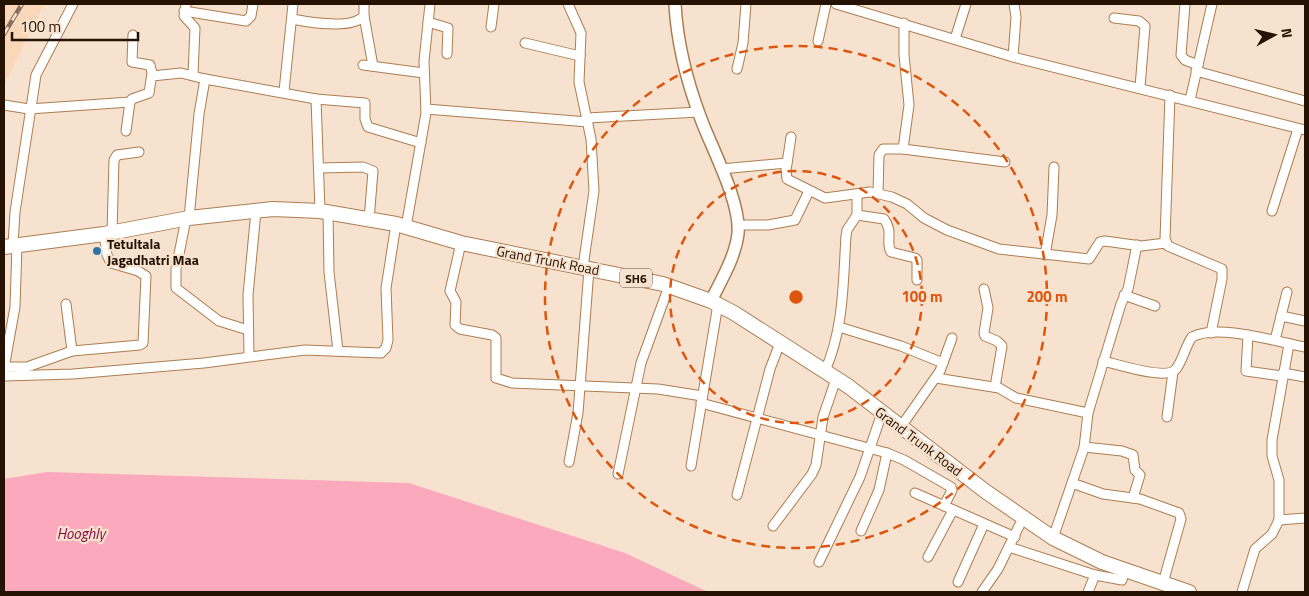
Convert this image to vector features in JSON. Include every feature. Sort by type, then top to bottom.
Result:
[{"type":"main road","name":"Grand Trunk Road","points":[[11,245],[108,233],[188,219],[273,209],[324,212],[401,226],[461,243],[669,286],[714,302],[830,375],[1053,538],[1102,562],[1189,592]]},
{"type":"street","points":[[73,4],[40,65],[30,109],[11,245],[15,307],[7,334],[4,367],[27,367],[72,351],[140,345],[144,340],[146,276],[143,273],[111,263],[107,255],[114,160],[117,155],[140,152]]},
{"type":"street","points":[[193,74],[195,28],[186,19],[185,7],[246,21],[250,16],[253,4]]},
{"type":"street","points":[[284,92],[293,4]]},
{"type":"street","points":[[364,4],[368,66],[424,72]]},
{"type":"street","points":[[4,376],[73,374],[204,363],[305,350],[381,353],[386,348],[388,340],[386,288],[422,143],[426,108],[424,72],[430,4]]},
{"type":"street","points":[[491,27],[494,4]]},
{"type":"street","points":[[568,4],[581,33],[580,82],[591,139],[594,192],[586,268],[581,387],[569,462]]},
{"type":"street","points":[[675,4],[677,29],[699,111],[721,169],[738,225],[734,252],[714,302],[691,466]]},
{"type":"street","points":[[737,69],[743,43],[746,4]]},
{"type":"street","points":[[818,41],[826,4]]},
{"type":"street","points":[[836,4],[859,7],[1012,57],[1140,87],[1302,130],[1272,211]]},
{"type":"street","points":[[956,39],[966,4]]},
{"type":"street","points":[[1012,57],[1016,17],[1014,4]]},
{"type":"street","points":[[1185,4],[1181,55],[1185,60],[1197,68],[1305,101]]},
{"type":"street","points":[[1190,100],[1212,4]]},
{"type":"street","points":[[292,19],[324,24],[357,20],[364,16]]},
{"type":"street","points":[[1114,18],[1139,21],[1145,26],[1140,87]]},
{"type":"street","points":[[428,22],[448,28],[447,54]]},
{"type":"street","points":[[904,23],[904,55],[909,105],[904,149]]},
{"type":"street","points":[[4,105],[30,109],[130,102],[132,99],[149,93],[152,76],[150,66],[132,62],[134,35]]},
{"type":"street","points":[[525,43],[580,56]]},
{"type":"street","points":[[152,76],[193,74],[205,79],[316,99],[365,103],[365,119],[368,127],[422,143]]},
{"type":"street","points":[[205,79],[199,114],[188,219],[175,277],[176,288],[219,321],[248,330]]},
{"type":"street","points":[[1166,243],[1170,96]]},
{"type":"street","points":[[316,99],[316,136],[338,351]]},
{"type":"street","points":[[126,131],[130,102]]},
{"type":"street","points":[[426,108],[587,120],[699,111]]},
{"type":"street","points":[[791,137],[787,163],[787,179],[825,198],[857,194],[878,194],[907,204],[924,218],[972,240],[1000,249],[1090,259],[1100,242],[1137,245],[1166,243],[1222,269],[1222,279],[1211,333]]},
{"type":"street","points":[[878,194],[880,151],[888,148],[1005,162]]},
{"type":"street","points":[[721,169],[787,163]]},
{"type":"street","points":[[320,168],[363,167],[373,171],[369,220]]},
{"type":"street","points":[[1045,255],[1052,215],[1054,167]]},
{"type":"street","points":[[738,225],[768,225],[795,220],[809,191]]},
{"type":"street","points":[[773,526],[812,474],[816,465],[832,355],[839,327],[843,298],[846,236],[857,215],[857,194]]},
{"type":"street","points":[[249,356],[248,295],[256,211]]},
{"type":"street","points":[[857,215],[884,219],[890,229],[889,249],[892,252],[917,260],[917,280]]},
{"type":"street","points":[[461,243],[450,291],[456,302],[455,325],[460,329],[492,335],[496,338],[496,378],[512,383],[636,388],[701,399],[756,418],[887,453],[948,484],[952,490],[949,508],[928,556]]},
{"type":"street","points":[[1053,538],[1084,446],[1088,413],[1124,295],[1137,245]]},
{"type":"street","points":[[618,474],[646,346],[669,286]]},
{"type":"street","points":[[984,288],[988,308],[984,333],[985,336],[997,341],[1002,346],[996,387]]},
{"type":"street","points":[[1275,340],[1287,292]]},
{"type":"street","points":[[1124,295],[1155,306]]},
{"type":"street","points":[[66,304],[72,351]]},
{"type":"street","points":[[1281,316],[1305,321]]},
{"type":"street","points":[[839,327],[900,346],[943,363]]},
{"type":"street","points":[[1167,417],[1173,372],[1192,337],[1211,333],[1248,335],[1305,347]]},
{"type":"street","points":[[1248,335],[1246,371],[1305,377]]},
{"type":"street","points":[[900,428],[936,378],[952,338]]},
{"type":"street","points":[[737,495],[756,418],[770,369],[780,343]]},
{"type":"street","points":[[1242,592],[1255,549],[1272,534],[1279,520],[1279,480],[1271,448],[1290,344]]},
{"type":"street","points":[[1103,360],[1143,371],[1173,372]]},
{"type":"street","points":[[936,378],[996,387],[1004,389],[1016,398],[1088,413]]},
{"type":"street","points":[[819,562],[860,477],[882,413]]},
{"type":"street","points":[[1084,446],[1122,451],[1133,455],[1135,470],[1140,475],[1133,498]]},
{"type":"street","points":[[861,531],[879,490],[887,453]]},
{"type":"street","points":[[1072,483],[1103,494],[1133,498],[1175,511],[1181,516],[1163,583]]},
{"type":"street","points":[[915,493],[1015,537]]},
{"type":"street","points":[[982,592],[1009,548],[1024,518]]},
{"type":"street","points":[[1279,520],[1305,518]]},
{"type":"street","points":[[958,582],[984,524]]},
{"type":"street","points":[[1009,548],[1095,575],[1122,580],[1125,570]]},
{"type":"street","points":[[1088,592],[1095,575]]},
{"type":"shaded area","points":[[4,4],[44,4],[4,85]]},
{"type":"water","name":"Hooghly","points":[[47,472],[409,483],[625,553],[708,592],[4,592],[4,479]]},
{"type":"railway","points":[[4,34],[22,4]]},
{"type":"place","name":"Tetultala Jagadhatri Maa","points":[[97,251]]}]
